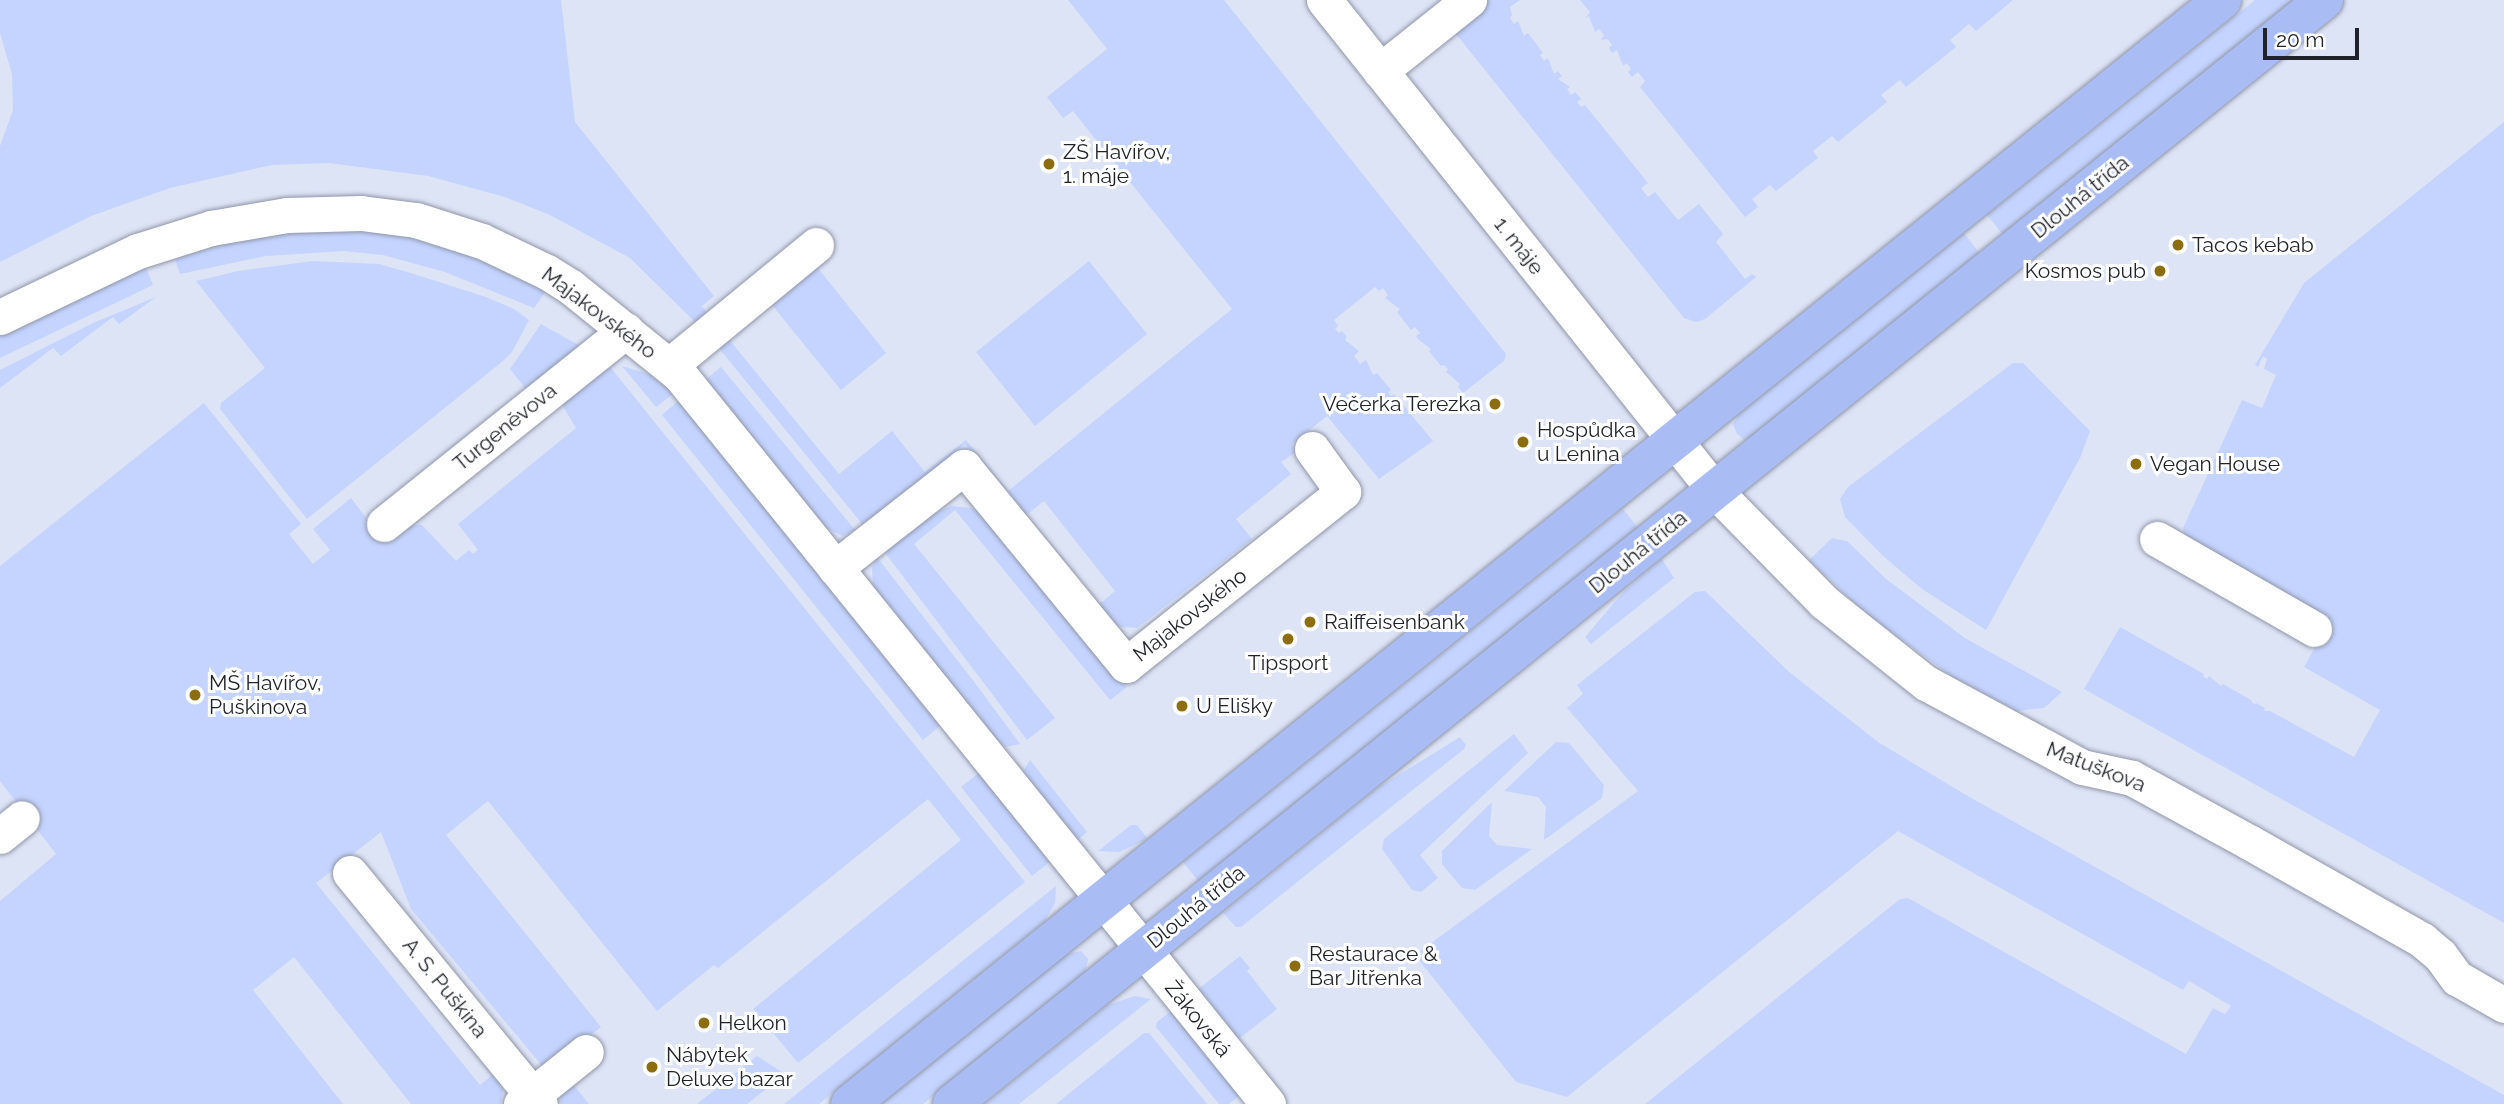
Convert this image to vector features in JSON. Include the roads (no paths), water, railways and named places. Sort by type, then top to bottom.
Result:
[{"type":"main road","points":[[850,1104],[2222,0]]},
{"type":"main road","name":"Dlouhá třída","points":[[952,1104],[2324,0]]},
{"type":"street","name":"1. máje","points":[[1324,0],[1714,491]]},
{"type":"street","points":[[1380,71],[1469,0]]},
{"type":"street","name":"Majakovského","points":[[0,317],[103,266],[174,238],[249,220],[287,215],[361,213],[416,220],[482,241],[547,272],[670,365],[1102,901]]},
{"type":"street","points":[[670,365],[816,245]]},
{"type":"street","name":"Turgeněvova","points":[[384,524],[626,330]]},
{"type":"street","name":"Majakovského","points":[[835,568],[964,467],[1126,665],[1343,492],[1312,449]]},
{"type":"street","name":"Matuškova","points":[[1714,491],[1825,602],[1926,684],[2082,767],[2132,778],[2249,842],[2422,940],[2440,955],[2457,978],[2504,1005]]},
{"type":"street","points":[[2157,539],[2314,629]]},
{"type":"street","name":"A. S. Puškina","points":[[350,873],[532,1101]]},
{"type":"street","name":"Žákovská","points":[[1102,901],[1268,1104]]},
{"type":"street","points":[[532,1101],[586,1052]]},
{"type":"place","name":"ZŠ Havířov, 1. máje","points":[[1049,164]]},
{"type":"place","name":"Tacos kebab","points":[[2178,245]]},
{"type":"place","name":"Kosmos pub","points":[[2160,271]]},
{"type":"place","name":"Večerka Terezka","points":[[1495,404]]},
{"type":"place","name":"Hospůdka u Lenina","points":[[1523,442]]},
{"type":"place","name":"Vegan House","points":[[2136,464]]},
{"type":"place","name":"Raiffeisenbank","points":[[1310,622]]},
{"type":"place","name":"Tipsport","points":[[1288,639]]},
{"type":"place","name":"MŠ Havířov, Puškinova","points":[[195,695]]},
{"type":"place","name":"U Elišky","points":[[1182,706]]},
{"type":"place","name":"Restaurace & Bar Jitřenka","points":[[1295,966]]},
{"type":"place","name":"Helkon","points":[[704,1023]]},
{"type":"place","name":"Nábytek Deluxe bazar","points":[[652,1067]]}]
